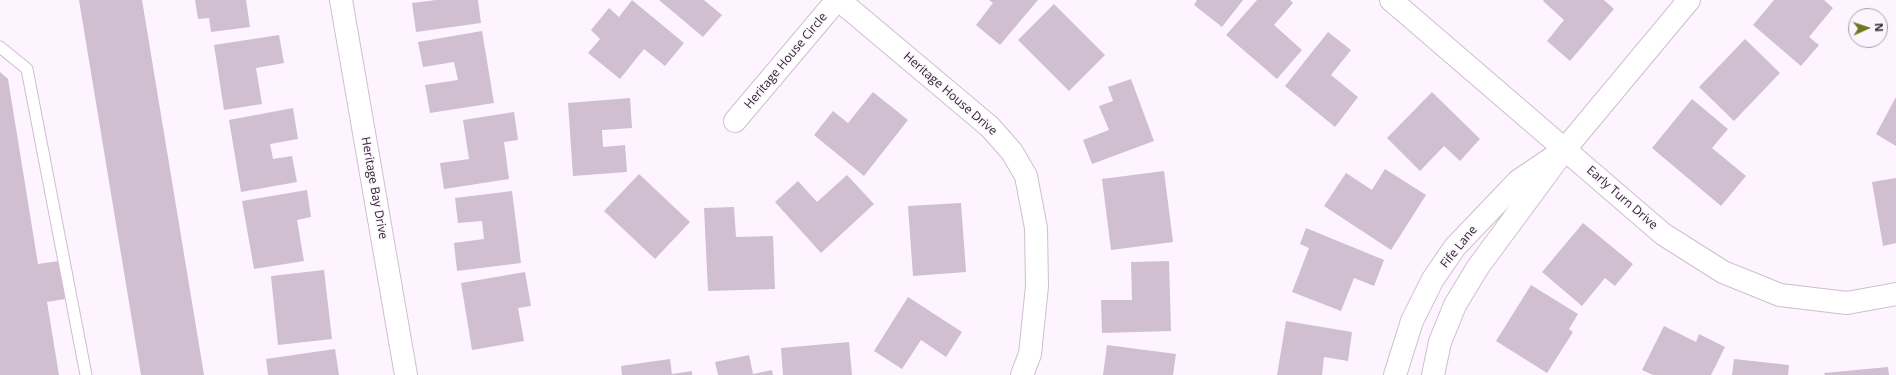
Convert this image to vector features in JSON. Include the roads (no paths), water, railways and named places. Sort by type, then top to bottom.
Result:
[{"type":"street","name":"Heritage Bay Drive","points":[[341,0],[406,375]]},
{"type":"street","name":"Heritage House Circle","points":[[735,121],[838,0]]},
{"type":"street","name":"Heritage House Drive","points":[[838,0],[990,127],[1012,152],[1026,176],[1036,228],[1037,286],[1030,354],[1022,375]]},
{"type":"street","name":"Early Turn Drive","points":[[1391,0],[1663,234],[1723,272],[1780,295],[1847,303],[1896,294]]},
{"type":"street","name":"Fife Lane","points":[[1434,375],[1440,342],[1455,305],[1478,267],[1565,149],[1689,0]]},
{"type":"street","name":"Fife Lane","points":[[1395,375],[1412,321],[1433,279],[1455,247],[1518,180],[1565,149]]},
{"type":"lane","points":[[0,47],[27,69],[86,375]]}]
